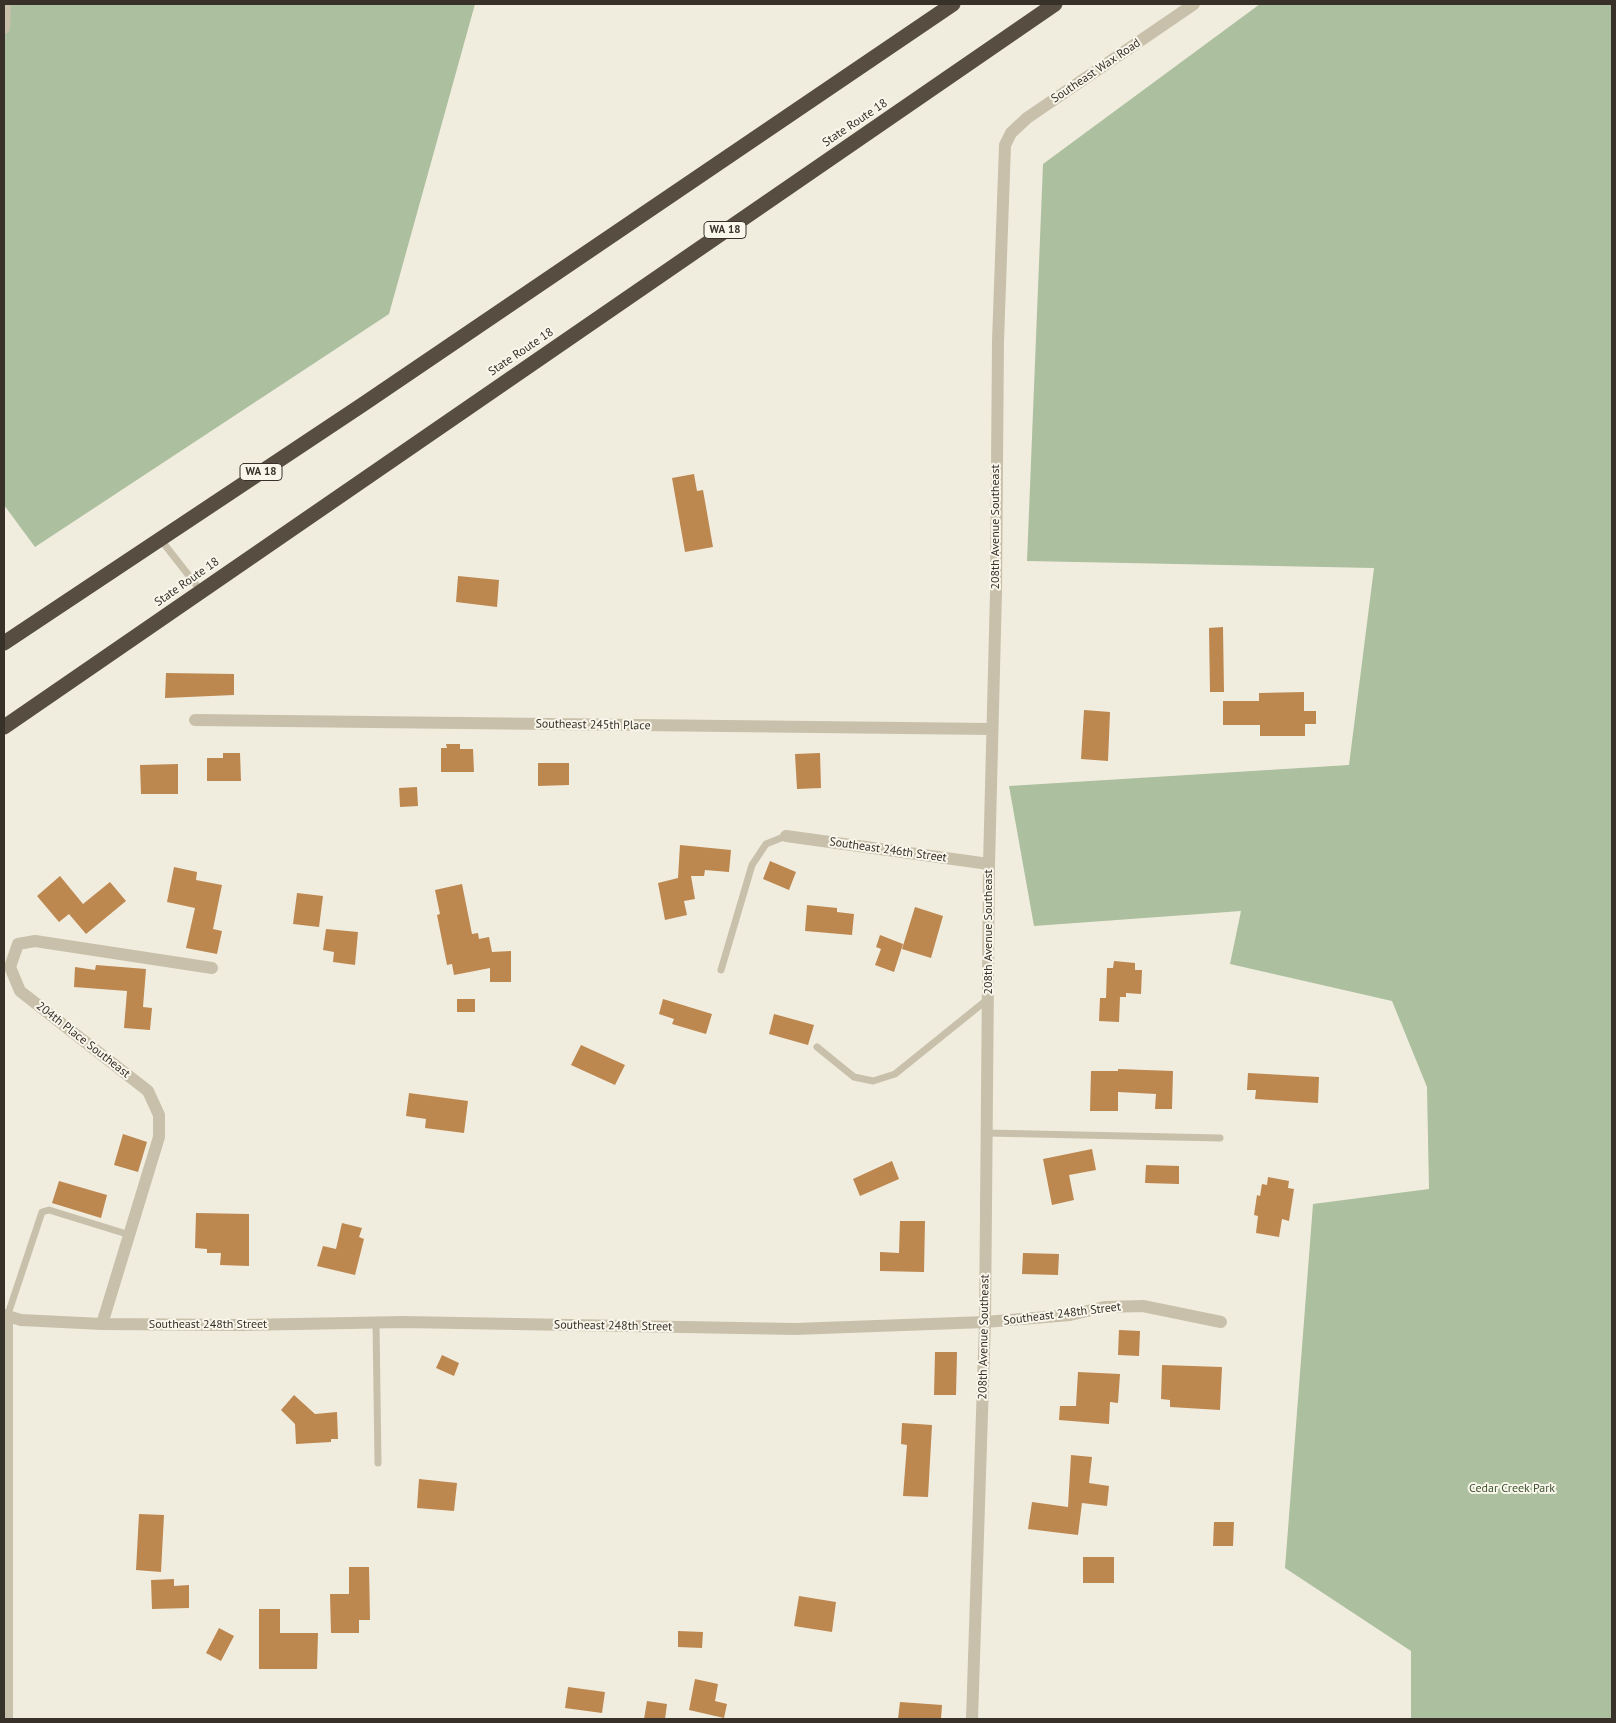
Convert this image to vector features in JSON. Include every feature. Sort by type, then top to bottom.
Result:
[{"type":"highway","name":"WA 18","points":[[4,643],[161,540],[954,4]]},
{"type":"highway","name":"State Route 18","points":[[4,727],[1055,4]]},
{"type":"street","points":[[4,28],[5,4]]},
{"type":"street","name":"Southeast Wax Road","points":[[1005,145],[1011,133],[1027,118],[1194,4]]},
{"type":"street","name":"208th Avenue Southeast","points":[[972,1719],[985,1322],[989,864],[998,341],[1005,145]]},
{"type":"street","name":"Southeast 245th Place","points":[[194,720],[992,729]]},
{"type":"street","name":"Southeast 246th Street","points":[[786,836],[989,864]]},
{"type":"street","name":"204th Place Southeast","points":[[102,1324],[159,1137],[159,1115],[148,1091],[20,991],[10,967],[18,944],[35,940],[212,968]]},
{"type":"street","name":"Southeast 248th Street","points":[[5,1316],[102,1324],[242,1325],[376,1323],[795,1329],[985,1322],[1070,1316],[1104,1307],[1143,1306],[1221,1322]]},
{"type":"street","points":[[5,1316],[7,1719]]},
{"type":"lane","points":[[161,540],[201,591]]},
{"type":"lane","points":[[721,970],[752,865],[766,844],[786,836]]},
{"type":"lane","points":[[817,1048],[854,1077],[873,1081],[895,1074],[988,999]]},
{"type":"lane","points":[[987,1133],[1220,1138]]},
{"type":"lane","points":[[5,1316],[42,1212],[49,1210],[130,1235]]},
{"type":"lane","points":[[376,1323],[378,1463]]},
{"type":"green space","points":[[4,4],[475,4],[389,314],[35,547],[4,505]]},
{"type":"green space","name":"Cedar Creek Park","points":[[1260,4],[1612,4],[1612,1719],[1411,1719],[1411,1651],[1285,1568],[1313,1204],[1429,1189],[1427,1087],[1392,1001],[1230,964],[1241,911],[1034,926],[1009,786],[1349,765],[1374,568],[1027,561],[1043,164]]},
{"type":"building","points":[[694,474],[697,491],[703,490],[713,547],[685,552],[672,478]]},
{"type":"building","points":[[458,576],[499,580],[497,607],[456,602]]},
{"type":"building","points":[[1223,627],[1224,692],[1210,692],[1209,628]]},
{"type":"building","points":[[166,673],[234,674],[234,695],[165,698]]},
{"type":"building","points":[[1304,692],[1304,711],[1316,711],[1316,724],[1305,724],[1305,736],[1260,736],[1260,725],[1223,725],[1223,701],[1259,701],[1259,693]]},
{"type":"building","points":[[1084,710],[1110,712],[1108,761],[1081,759]]},
{"type":"building","points":[[446,744],[460,744],[460,749],[473,749],[474,772],[441,772],[441,748],[447,748]]},
{"type":"building","points":[[223,753],[240,753],[241,781],[207,781],[207,758],[223,758]]},
{"type":"building","points":[[820,753],[821,788],[797,789],[795,754]]},
{"type":"building","points":[[538,763],[569,763],[569,785],[538,786]]},
{"type":"building","points":[[178,764],[178,794],[141,794],[140,765]]},
{"type":"building","points":[[417,787],[418,806],[400,807],[399,788]]},
{"type":"building","points":[[680,845],[731,850],[729,872],[705,870],[704,876],[691,876],[695,899],[684,901],[687,915],[665,920],[658,883],[678,878]]},
{"type":"building","points":[[770,861],[796,872],[789,890],[763,879]]},
{"type":"building","points":[[174,867],[197,872],[196,880],[222,885],[213,929],[222,931],[217,954],[186,948],[195,908],[167,902]]},
{"type":"building","points":[[60,876],[83,904],[110,882],[126,901],[86,934],[69,914],[59,922],[37,896]]},
{"type":"building","points":[[462,884],[472,934],[478,933],[479,939],[489,937],[492,952],[511,951],[511,982],[490,982],[490,968],[454,975],[452,964],[447,965],[437,915],[440,914],[435,890]]},
{"type":"building","points":[[297,893],[323,896],[319,927],[293,924]]},
{"type":"building","points":[[807,905],[837,908],[837,912],[854,914],[852,935],[805,931]]},
{"type":"building","points":[[915,907],[943,916],[931,958],[902,949]]},
{"type":"building","points":[[326,929],[358,932],[355,965],[333,962],[334,952],[323,950]]},
{"type":"building","points":[[880,935],[903,944],[894,972],[875,965],[881,949],[876,947]]},
{"type":"building","points":[[1114,961],[1135,963],[1135,970],[1142,970],[1141,994],[1126,993],[1126,997],[1120,997],[1119,1022],[1099,1021],[1100,998],[1106,998],[1107,968],[1113,968]]},
{"type":"building","points":[[96,965],[146,969],[143,1007],[152,1008],[150,1030],[124,1028],[127,991],[74,987],[75,967],[95,970]]},
{"type":"building","points":[[457,999],[475,999],[475,1012],[457,1012]]},
{"type":"building","points":[[663,999],[712,1014],[706,1034],[672,1024],[674,1019],[659,1014]]},
{"type":"building","points":[[774,1014],[814,1025],[808,1045],[769,1034]]},
{"type":"building","points":[[581,1045],[625,1065],[615,1085],[571,1065]]},
{"type":"building","points":[[1118,1069],[1173,1071],[1172,1109],[1155,1109],[1156,1094],[1118,1092],[1118,1111],[1090,1111],[1091,1071],[1118,1071]]},
{"type":"building","points":[[1248,1073],[1319,1077],[1318,1103],[1255,1099],[1256,1090],[1247,1090]]},
{"type":"building","points":[[409,1093],[468,1101],[464,1133],[425,1128],[426,1119],[406,1116]]},
{"type":"building","points":[[123,1134],[147,1142],[138,1172],[114,1165]]},
{"type":"building","points":[[1092,1149],[1096,1170],[1069,1175],[1074,1200],[1052,1205],[1043,1159]]},
{"type":"building","points":[[892,1161],[899,1179],[860,1196],[853,1179]]},
{"type":"building","points":[[1146,1165],[1179,1166],[1179,1184],[1145,1183]]},
{"type":"building","points":[[1268,1177],[1289,1181],[1288,1188],[1294,1189],[1289,1221],[1282,1219],[1279,1237],[1256,1233],[1258,1216],[1254,1215],[1257,1195],[1260,1196],[1262,1184],[1267,1185]]},
{"type":"building","points":[[59,1181],[107,1195],[101,1218],[52,1203]]},
{"type":"building","points":[[196,1213],[249,1214],[249,1266],[220,1265],[221,1253],[207,1253],[207,1249],[195,1248]]},
{"type":"building","points":[[900,1221],[925,1221],[924,1272],[880,1271],[880,1252],[899,1253]]},
{"type":"building","points":[[342,1223],[362,1228],[359,1237],[364,1239],[355,1275],[317,1266],[323,1246],[336,1249]]},
{"type":"building","points":[[1023,1253],[1059,1254],[1058,1275],[1022,1274]]},
{"type":"building","points":[[1119,1330],[1140,1331],[1139,1356],[1118,1355]]},
{"type":"building","points":[[935,1352],[957,1352],[956,1395],[934,1395]]},
{"type":"building","points":[[442,1355],[459,1363],[454,1376],[436,1368]]},
{"type":"building","points":[[1162,1365],[1222,1367],[1220,1410],[1170,1407],[1170,1400],[1161,1399]]},
{"type":"building","points":[[1078,1372],[1120,1374],[1118,1403],[1110,1402],[1109,1424],[1059,1420],[1060,1406],[1076,1406]]},
{"type":"building","points":[[294,1395],[315,1414],[337,1412],[338,1439],[331,1439],[331,1442],[296,1444],[295,1424],[281,1410]]},
{"type":"building","points":[[902,1423],[932,1425],[928,1497],[903,1496],[907,1445],[901,1444]]},
{"type":"building","points":[[1071,1455],[1092,1457],[1089,1483],[1109,1486],[1107,1506],[1082,1503],[1078,1535],[1028,1529],[1032,1502],[1068,1507]]},
{"type":"building","points":[[419,1479],[457,1483],[454,1511],[417,1508]]},
{"type":"building","points":[[139,1514],[164,1515],[161,1572],[136,1570]]},
{"type":"building","points":[[1214,1522],[1234,1522],[1233,1546],[1213,1546]]},
{"type":"building","points":[[1083,1557],[1114,1557],[1114,1583],[1083,1583]]},
{"type":"building","points":[[349,1567],[369,1567],[370,1620],[359,1620],[359,1633],[331,1633],[330,1594],[349,1594]]},
{"type":"building","points":[[174,1579],[174,1586],[189,1585],[189,1608],[152,1609],[151,1580]]},
{"type":"building","points":[[799,1596],[836,1602],[832,1632],[794,1626]]},
{"type":"building","points":[[259,1609],[280,1609],[280,1633],[318,1633],[317,1669],[259,1669]]},
{"type":"building","points":[[219,1628],[234,1636],[221,1661],[206,1653]]},
{"type":"building","points":[[678,1631],[703,1632],[702,1648],[678,1647]]},
{"type":"building","points":[[695,1679],[718,1684],[715,1701],[727,1704],[724,1718],[689,1710]]},
{"type":"building","points":[[568,1687],[605,1692],[602,1713],[565,1708]]},
{"type":"building","points":[[647,1701],[667,1704],[665,1719],[644,1719]]},
{"type":"building","points":[[900,1702],[942,1705],[941,1719],[898,1719]]}]
